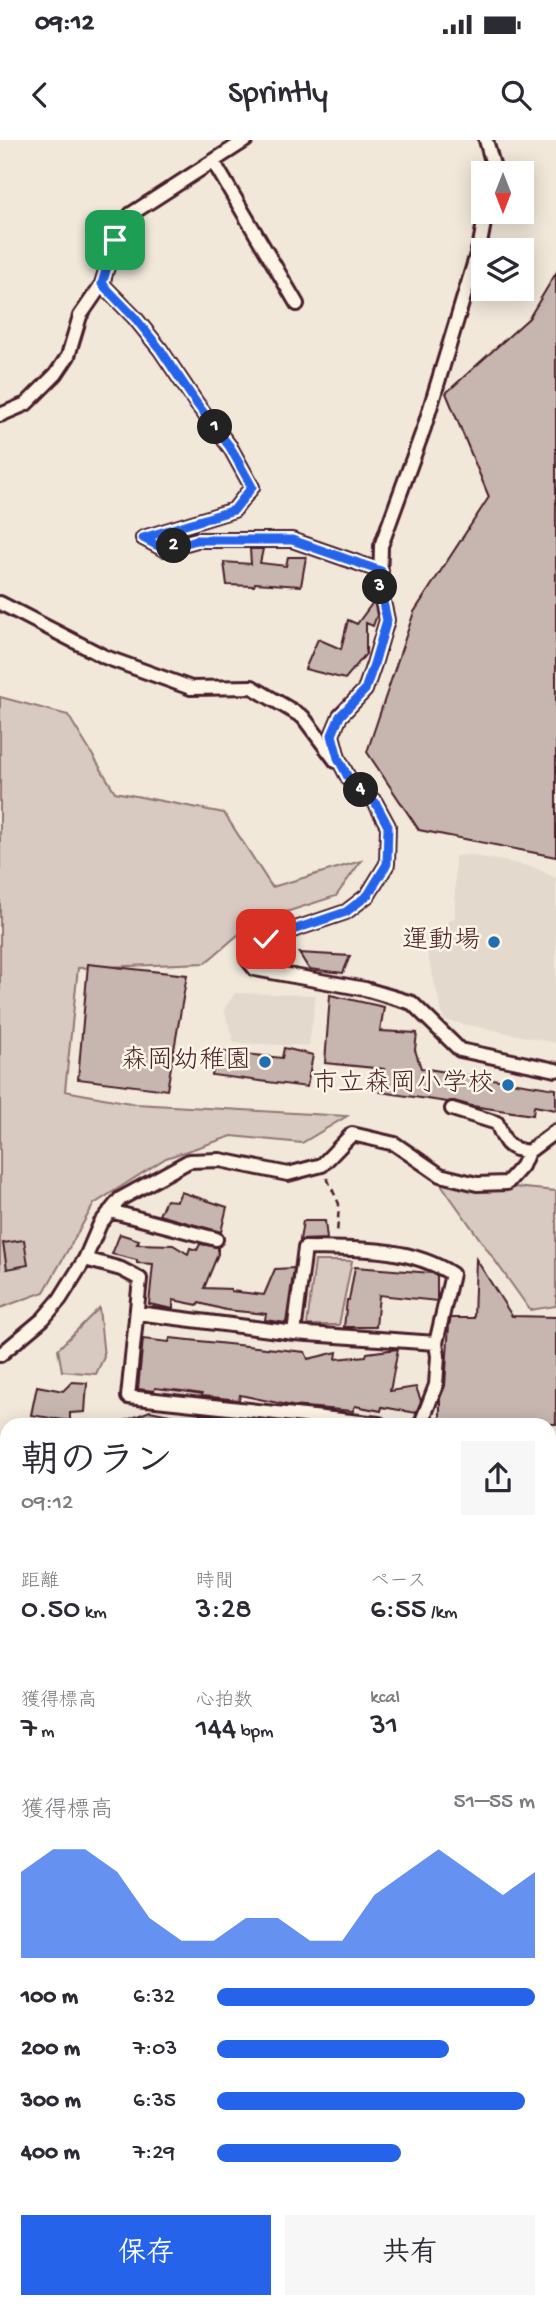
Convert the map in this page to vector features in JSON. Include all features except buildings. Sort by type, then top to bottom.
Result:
[{"type":"street","points":[[0,415],[26,404],[56,374],[68,356],[80,316],[102,284],[115,240],[131,214],[246,140]]},
{"type":"street","points":[[486,140],[492,161]]},
{"type":"street","points":[[213,161],[297,304]]},
{"type":"street","points":[[349,779],[338,758],[332,735],[340,716],[365,690],[374,664],[387,620],[380,588],[382,545],[424,428],[484,224]]},
{"type":"street","points":[[102,284],[160,349],[230,447],[252,487],[234,510],[143,538],[164,549],[197,540],[292,540],[381,571]]},
{"type":"street","points":[[0,603],[105,657],[191,688],[252,687],[303,717],[349,779],[375,802],[388,826],[387,864],[368,895],[346,912],[266,939],[247,959],[255,969],[365,989],[412,1003],[460,1050],[556,1070]]},
{"type":"street","points":[[452,1109],[497,1123],[503,1141],[516,1150],[528,1152]]},
{"type":"street","points":[[0,1355],[43,1319],[60,1299],[85,1259],[100,1224],[120,1199],[189,1161],[220,1160],[288,1174],[322,1165],[352,1134],[395,1144],[440,1175],[477,1184],[507,1183],[522,1166],[528,1152],[556,1131]]},
{"type":"street","points":[[110,1211],[216,1238]]},
{"type":"street","points":[[294,1333],[305,1248],[370,1249],[426,1260],[452,1274],[436,1343],[436,1385],[423,1418]]},
{"type":"street","points":[[85,1259],[121,1269],[140,1279],[128,1397],[323,1418]]},
{"type":"street","points":[[137,1313],[294,1333],[436,1343]]},
{"type":"path","points":[[322,1165],[339,1204],[336,1248]]},
{"type":"shaded area","points":[[0,697],[68,715],[115,792],[224,813],[272,887],[361,861],[336,896],[252,923],[205,963],[78,968],[65,1091],[136,1104],[347,1116],[302,1143],[232,1136],[166,1158],[94,1204],[44,1292],[0,1308]]},
{"type":"shaded area","name":"運動場","points":[[471,855],[533,867],[556,878],[556,1043],[444,1020],[427,953],[437,931],[455,917],[455,856]]},
{"type":"shaded area","points":[[235,993],[316,995],[309,1046],[234,1043],[224,1009]]},
{"type":"shaded area","points":[[438,1180],[556,1191],[556,1306],[530,1310]]},
{"type":"shaded area","points":[[315,1261],[352,1261],[339,1325],[307,1325]]},
{"type":"shaded area","points":[[99,1308],[104,1357],[96,1374],[62,1371],[58,1349]]},
{"type":"place","name":"運動場","points":[[494,942]]},
{"type":"place","name":"森岡幼稚園","points":[[265,1062]]},
{"type":"place","name":"市立森岡小学校","points":[[508,1085]]},
{"type":"route","points":[[115,240],[102,284],[160,349],[230,447],[252,487],[234,510],[143,538],[164,549],[197,540],[292,540],[381,571],[380,588],[387,620],[374,664],[365,690],[340,716],[332,735],[338,758],[349,779],[375,802],[388,826],[387,864],[368,895],[346,912],[266,939]]}]
